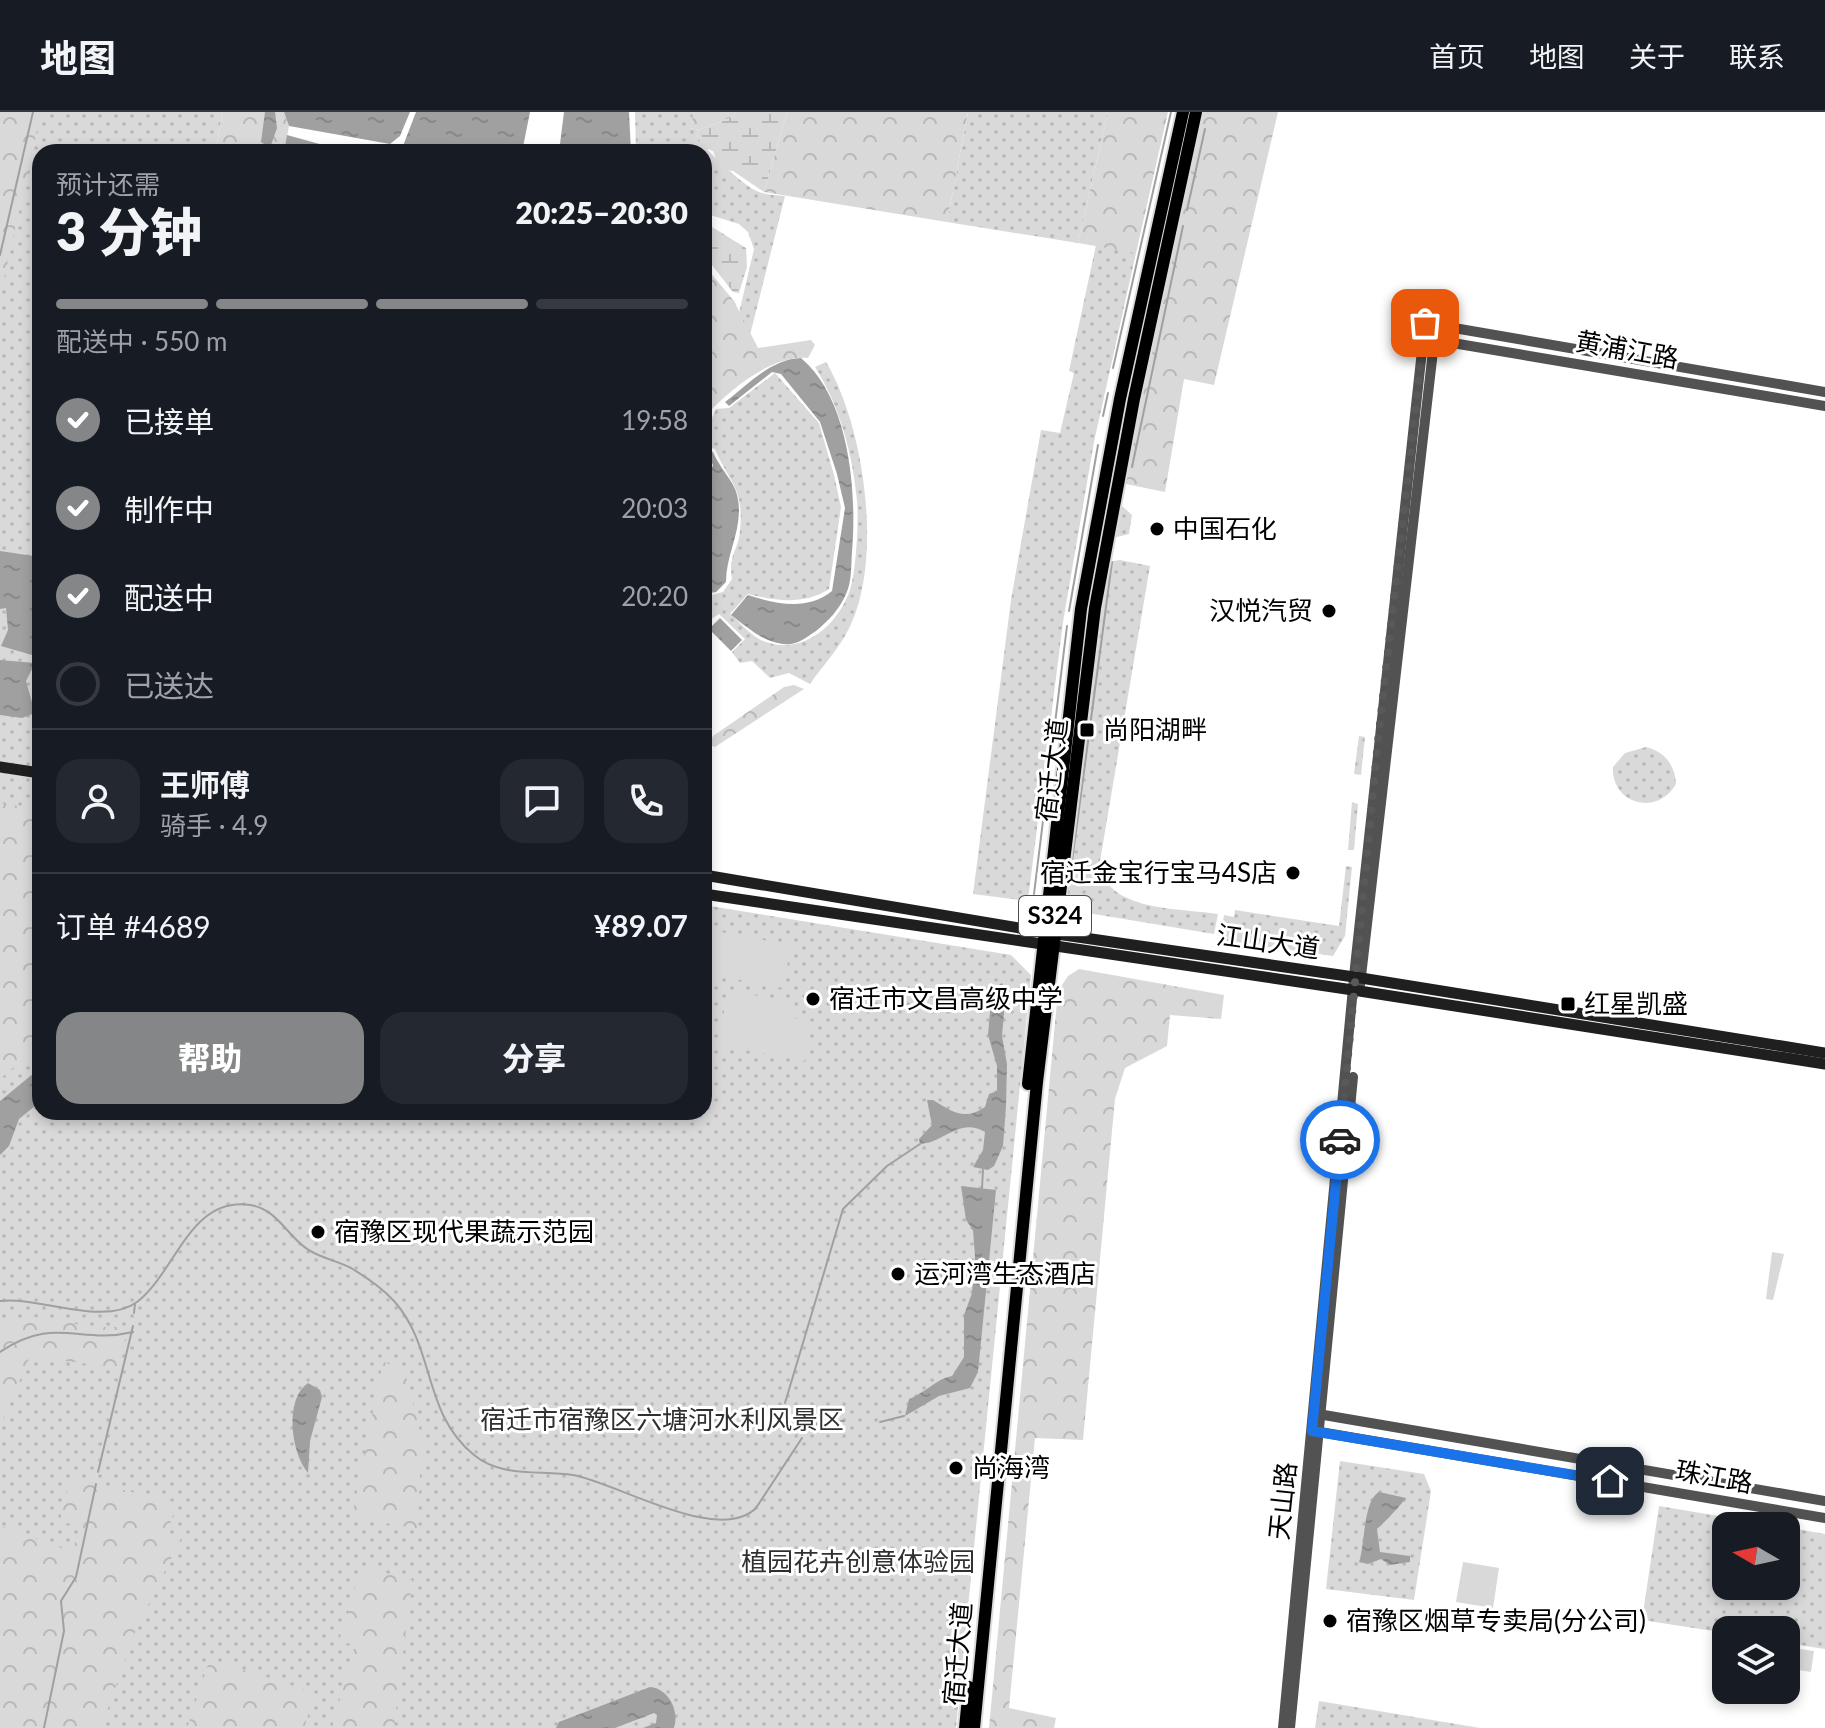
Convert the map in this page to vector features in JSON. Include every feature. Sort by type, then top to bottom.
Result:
[{"type":"main road","name":"宿迁大道","points":[[974,1728],[1081,609],[1122,390],[1183,112]]},
{"type":"main road","name":"宿迁大道","points":[[1048,933],[1103,559],[1196,112]]},
{"type":"main road","points":[[0,767],[32,772]]},
{"type":"main road","name":"江山大道","points":[[712,876],[1825,1064]]},
{"type":"main road","name":"江山大道","points":[[712,895],[1047,947],[1357,984],[1825,1053]]},
{"type":"main road","name":"宿迁大道","points":[[965,1728],[1047,947]]},
{"type":"street","name":"天山路","points":[[1283,1728],[1318,1414],[1357,984],[1431,324]]},
{"type":"street","name":"黄浦江路","points":[[1431,324],[1825,392]]},
{"type":"street","name":"黄浦江路","points":[[1428,339],[1825,406]]},
{"type":"street","name":"珠江路","points":[[1318,1414],[1825,1501]]},
{"type":"street","name":"天山路","points":[[1290,1728],[1316,1432]]},
{"type":"street","name":"珠江路","points":[[1316,1432],[1825,1518]]},
{"type":"green space","name":"宿迁市宿豫区六塘河水利风景区","points":[[0,112],[223,112],[217,144],[32,144],[32,1120],[712,1120],[712,906],[1011,955],[1031,975],[956,1728],[0,1728]]},
{"type":"green space","points":[[0,112],[41,112],[32,144],[0,297]]},
{"type":"green space","points":[[223,112],[284,112],[289,126],[286,144],[217,144]]},
{"type":"green space","points":[[635,112],[694,112],[690,128],[699,130],[697,136],[703,144],[636,144]]},
{"type":"green space","points":[[694,112],[736,112],[732,117],[699,130],[690,128]]},
{"type":"green space","points":[[736,112],[787,112],[764,192],[733,171],[720,169],[712,144],[702,144],[697,136],[699,130],[732,117]]},
{"type":"green space","points":[[787,112],[968,112],[947,222],[764,192]]},
{"type":"green space","points":[[968,112],[1108,112],[1078,243],[947,222]]},
{"type":"green space","points":[[1108,112],[1168,112],[1136,253],[1078,243]]},
{"type":"green space","points":[[1202,112],[1278,112],[1214,385],[1184,379],[1165,492],[1126,484],[1124,479]]},
{"type":"green space","points":[[712,153],[744,183],[759,192],[785,196],[750,335],[739,313],[754,249],[748,232],[739,224],[712,216]]},
{"type":"green space","points":[[712,227],[746,248],[747,267],[739,293],[733,292],[712,265]]},
{"type":"green space","points":[[1096,245],[1136,253],[1094,442],[1063,622],[1028,898],[1021,900],[973,894],[1011,600],[1041,430],[1060,433],[1074,373],[1069,371]]},
{"type":"green space","points":[[712,275],[734,301],[758,348],[811,340],[815,345],[808,358],[780,362],[766,368],[712,409]]},
{"type":"green space","points":[[826,362],[851,422],[860,459],[867,535],[865,572],[858,605],[842,641],[810,684],[789,673],[770,678],[752,661],[740,663],[732,652],[745,639],[719,614],[712,619],[712,595],[723,592],[732,579],[731,564],[739,538],[741,516],[735,487],[712,448],[712,418],[716,409],[729,408],[775,373],[819,423],[841,507],[829,589],[810,598],[790,600],[748,594],[730,614],[763,641],[777,645],[803,642],[826,628],[849,593],[858,521],[849,449],[832,398],[815,367]]},
{"type":"green space","points":[[1120,504],[1132,515],[1129,534],[1113,538]]},
{"type":"green space","points":[[1120,560],[1150,566],[1100,861],[1104,878],[1114,890],[1128,899],[1165,908],[1218,914],[1214,934],[1088,913],[1074,907],[1067,893],[1089,682],[1108,562]]},
{"type":"green space","points":[[794,685],[804,689],[715,747],[712,746],[713,736],[784,687]]},
{"type":"green space","points":[[1359,736],[1365,737],[1361,775],[1354,774]]},
{"type":"green space","points":[[1646,747],[1668,760],[1676,784],[1668,794],[1647,803],[1637,802],[1619,790],[1613,767],[1625,753]]},
{"type":"green space","points":[[1352,802],[1358,804],[1354,850],[1348,850]]},
{"type":"green space","points":[[0,803],[32,809],[32,1052],[0,1079]]},
{"type":"green space","points":[[1346,866],[1352,867],[1345,936],[1333,956],[1220,940],[1224,915],[1234,917],[1235,910],[1339,926]]},
{"type":"green space","points":[[712,930],[791,945],[783,988],[712,975]]},
{"type":"green space","points":[[1079,969],[1224,995],[1221,1019],[1170,1015],[1167,1046],[1125,1068],[1115,1099],[1083,1440],[1035,1438],[1009,1708],[1056,1718],[1054,1728],[989,1728],[1058,991],[1068,976]]},
{"type":"green space","points":[[728,990],[795,1003],[792,1018],[812,1022],[805,1061],[718,1045]]},
{"type":"green space","points":[[1772,1252],[1784,1254],[1773,1300],[1766,1299]]},
{"type":"green space","points":[[34,1317],[94,1327],[128,1327],[118,1368],[30,1356],[0,1427],[0,1323]]},
{"type":"green space","points":[[383,1362],[404,1369],[428,1462],[420,1471],[418,1529],[352,1517]]},
{"type":"green space","points":[[1340,1461],[1424,1474],[1431,1491],[1414,1600],[1326,1589]]},
{"type":"green space","points":[[78,1479],[177,1503],[167,1533],[181,1538],[136,1630],[102,1725],[107,1728],[0,1728],[0,1526],[70,1551],[84,1528],[60,1521],[69,1483]]},
{"type":"green space","points":[[1659,1506],[1712,1515],[1712,1600],[1800,1600],[1800,1530],[1825,1534],[1825,1649],[1800,1645],[1800,1616],[1712,1616],[1712,1631],[1642,1620]]},
{"type":"green space","points":[[1463,1562],[1499,1568],[1493,1608],[1456,1602]]},
{"type":"green space","points":[[361,1567],[412,1580],[394,1728],[332,1728],[355,1645],[339,1641]]},
{"type":"green space","points":[[1800,1649],[1814,1651],[1811,1672],[1800,1670]]},
{"type":"green space","points":[[210,1659],[315,1693],[304,1728],[187,1728]]},
{"type":"green space","points":[[1319,1701],[1480,1728],[1315,1728]]},
{"type":"water","points":[[265,112],[275,112],[277,128],[271,144],[261,142]]},
{"type":"water","points":[[284,112],[410,112],[400,136],[390,144],[289,126]]},
{"type":"water","points":[[416,112],[530,112],[524,144],[404,144]]},
{"type":"water","points":[[564,112],[629,112],[631,144],[560,144]]},
{"type":"water","points":[[287,135],[320,144],[285,144]]},
{"type":"water","points":[[801,358],[830,397],[840,422],[851,476],[853,528],[850,579],[843,600],[816,631],[801,641],[788,644],[762,637],[731,615],[748,595],[792,604],[813,601],[832,591],[845,508],[837,474],[820,422],[781,374],[772,372],[729,406],[725,402],[769,368]]},
{"type":"water","points":[[712,452],[736,490],[739,517],[726,582],[712,593],[712,468]]},
{"type":"water","points":[[0,551],[32,556],[32,655],[1,646],[8,630],[6,608],[0,609]]},
{"type":"water","points":[[720,618],[742,640],[731,651],[712,632],[712,626]]},
{"type":"water","points":[[0,660],[32,663],[26,681],[32,714],[22,718],[0,715]]},
{"type":"water","points":[[1002,983],[1006,990],[1002,1036],[1007,1064],[1006,1106],[1003,1146],[994,1166],[988,1170],[973,1167],[983,1150],[985,1132],[968,1127],[929,1142],[920,1144],[919,1139],[932,1125],[927,1100],[959,1113],[971,1114],[985,1107],[989,1094],[997,1091],[997,1066],[988,1035],[992,989]]},
{"type":"water","points":[[32,1075],[32,1108],[19,1119],[9,1146],[0,1155],[0,1101]]},
{"type":"water","points":[[961,1186],[996,1190],[978,1372],[970,1388],[939,1396],[905,1416],[909,1399],[952,1376],[964,1357],[964,1315],[972,1293],[975,1256],[973,1230],[966,1220]]},
{"type":"water","points":[[308,1383],[320,1390],[322,1397],[310,1441],[308,1473],[297,1453],[293,1413],[300,1391]]},
{"type":"water","points":[[1379,1492],[1406,1498],[1377,1529],[1380,1552],[1410,1556],[1410,1562],[1390,1565],[1381,1559],[1368,1564],[1359,1562],[1367,1513]]},
{"type":"water","points":[[650,1687],[662,1691],[671,1702],[675,1715],[674,1728],[643,1728],[656,1723],[657,1715],[654,1713],[615,1728],[556,1728],[559,1722]]},
{"type":"waterway","points":[[0,255],[33,112]]},
{"type":"waterway","points":[[1113,368],[1171,112]]},
{"type":"waterway","points":[[1187,210],[1205,129]]},
{"type":"waterway","points":[[1132,467],[1183,226]]},
{"type":"waterway","points":[[1103,416],[1108,393]]},
{"type":"waterway","points":[[1069,611],[1098,445]]},
{"type":"waterway","points":[[1070,876],[1112,562]]},
{"type":"waterway","points":[[1034,894],[1067,626]]},
{"type":"waterway","points":[[785,1403],[843,1209],[887,1166],[920,1144]]},
{"type":"waterway","points":[[982,1188],[983,1170]]},
{"type":"waterway","points":[[0,1301],[89,1311],[123,1309],[137,1302],[151,1289],[198,1224],[213,1212],[230,1205],[250,1205],[273,1215],[307,1249],[351,1268],[394,1301],[417,1339],[445,1420],[474,1455],[496,1467],[573,1475],[667,1508],[718,1520],[739,1518],[756,1508],[802,1438]]},
{"type":"waterway","points":[[134,1313],[135,1304]]},
{"type":"waterway","points":[[98,1472],[133,1326]]},
{"type":"waterway","points":[[0,1352],[36,1335],[114,1335],[133,1332]]},
{"type":"waterway","points":[[880,1422],[904,1416]]},
{"type":"waterway","points":[[812,1426],[823,1421],[844,1421]]},
{"type":"waterway","points":[[44,1728],[64,1631],[61,1601],[76,1577],[96,1484]]},
{"type":"way so far","points":[[1340,1140],[1378,741],[1425,323]]},
{"type":"place","name":"中国石化","points":[[1157,529]]},
{"type":"place","name":"汉悦汽贸","points":[[1329,611]]},
{"type":"place","name":"尚阳湖畔","points":[[1087,730]]},
{"type":"place","name":"宿迁金宝行宝马4S店","points":[[1293,873]]},
{"type":"place","name":"宿迁市文昌高级中学","points":[[813,999]]},
{"type":"place","name":"红星凯盛","points":[[1568,1004]]},
{"type":"place","name":"宿豫区现代果蔬示范园","points":[[318,1232]]},
{"type":"place","name":"运河湾生态酒店","points":[[898,1274]]},
{"type":"place","name":"尚海湾","points":[[956,1468]]},
{"type":"place","name":"宿豫区烟草专卖局(分公司)","points":[[1330,1621]]},
{"type":"route","points":[[1340,1140],[1312,1431],[1610,1481]]},
{"type":"park label","name":"植园花卉创意体验园","points":[[858,1562]]}]
